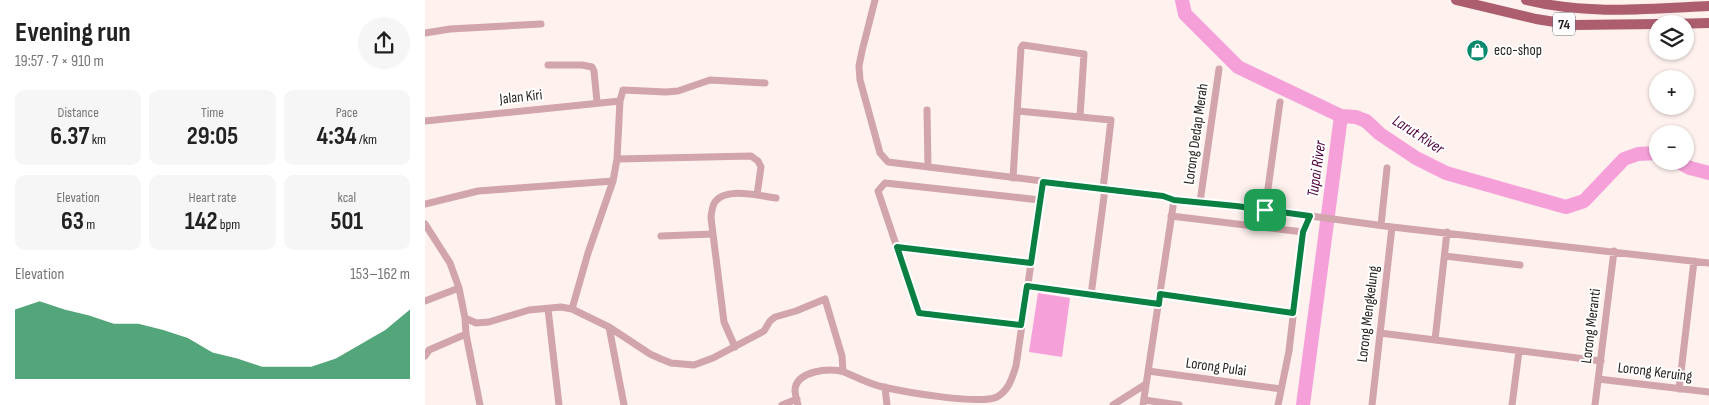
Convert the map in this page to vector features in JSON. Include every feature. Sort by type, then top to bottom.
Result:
[{"type":"main road","name":"74","points":[[1456,0],[1528,17],[1574,25],[1649,24]]},
{"type":"main road","name":"74","points":[[1526,0],[1627,10],[1709,6]]},
{"type":"main road","points":[[1694,23],[1709,22]]},
{"type":"street","points":[[875,0],[859,66],[860,80],[880,153],[888,162],[1163,196],[1174,200],[1614,251],[1709,264]]},
{"type":"street","points":[[425,32],[541,24]]},
{"type":"street","points":[[1013,178],[1021,48],[1023,45],[1084,54],[1080,117]]},
{"type":"street","points":[[548,65],[582,65],[592,67],[597,102]]},
{"type":"street","name":"Lorong Dedap Merah","points":[[1200,202],[1219,70]]},
{"type":"street","points":[[572,309],[588,253],[613,181],[617,159],[620,101],[623,90],[678,91],[710,80],[765,82]]},
{"type":"street","name":"Jalan Kiri","points":[[425,121],[620,101]]},
{"type":"street","points":[[1265,210],[1280,102]]},
{"type":"street","points":[[927,110],[928,167]]},
{"type":"street","points":[[1018,111],[1111,120],[1091,295]]},
{"type":"street","points":[[617,159],[751,156],[758,161],[761,167],[757,195]]},
{"type":"street","points":[[1381,225],[1387,168]]},
{"type":"street","points":[[425,204],[478,192],[613,181]]},
{"type":"street","points":[[782,405],[798,402],[795,390],[798,382],[804,376],[823,370],[843,371],[871,384],[966,401],[981,402],[997,397],[1006,390],[1012,380],[1016,366],[1043,182]]},
{"type":"street","points":[[1021,325],[919,313],[878,191],[885,183],[1040,200]]},
{"type":"street","points":[[735,347],[724,322],[711,218],[713,204],[720,197],[731,192],[776,198]]},
{"type":"street","points":[[1174,200],[1143,402],[1179,405]]},
{"type":"street","points":[[1171,216],[1303,232]]},
{"type":"street","points":[[1278,405],[1289,352],[1303,232],[1310,216]]},
{"type":"street","points":[[425,224],[450,263],[459,288],[480,405]]},
{"type":"street","name":"Lorong Mengkelung","points":[[1372,405],[1392,226]]},
{"type":"street","points":[[1435,340],[1447,232]]},
{"type":"street","points":[[661,236],[713,234]]},
{"type":"street","points":[[897,247],[1031,263]]},
{"type":"street","name":"Lorong Meranti","points":[[1595,405],[1614,251]]},
{"type":"street","points":[[1445,256],[1520,265]]},
{"type":"street","points":[[1679,389],[1694,261]]},
{"type":"street","points":[[1027,286],[1159,304]]},
{"type":"street","points":[[425,301],[459,288]]},
{"type":"street","points":[[1160,294],[1293,313]]},
{"type":"street","points":[[465,318],[476,322],[489,322],[529,310],[561,307],[572,309],[609,327],[650,354],[671,363],[694,364],[713,358],[764,331],[775,317],[825,299],[842,356],[843,371]]},
{"type":"street","points":[[548,309],[559,405]]},
{"type":"street","points":[[609,327],[623,405]]},
{"type":"street","points":[[1379,333],[1601,361]]},
{"type":"street","points":[[425,356],[429,350],[466,334]]},
{"type":"street","points":[[1512,405],[1519,351]]},
{"type":"street","name":"Lorong Pulai","points":[[1148,371],[1281,389]]},
{"type":"street","name":"Lorong Keruing","points":[[1598,379],[1709,392]]},
{"type":"street","points":[[1113,405],[1146,384]]},
{"type":"street","points":[[885,387],[887,405]]},
{"type":"shaded area","points":[[1038,293],[1070,298],[1062,357],[1029,352]]},
{"type":"waterway","name":"Larut River","points":[[1182,0],[1185,14],[1238,67],[1341,116],[1356,117],[1366,121],[1380,134],[1416,158],[1446,173],[1566,207],[1584,201],[1624,159],[1638,154],[1649,153]]},
{"type":"waterway","name":"Tupai River","points":[[1303,405],[1341,116]]},
{"type":"waterway","name":"Larut River","points":[[1694,169],[1709,173]]},
{"type":"place","name":"eco-shop","points":[[1478,50]]},
{"type":"route","points":[[1043,182],[1265,210],[1310,216],[1303,232],[1293,313],[1160,294],[1159,304],[1027,286],[1021,325],[919,313],[897,247],[1031,263],[1043,182]]}]
